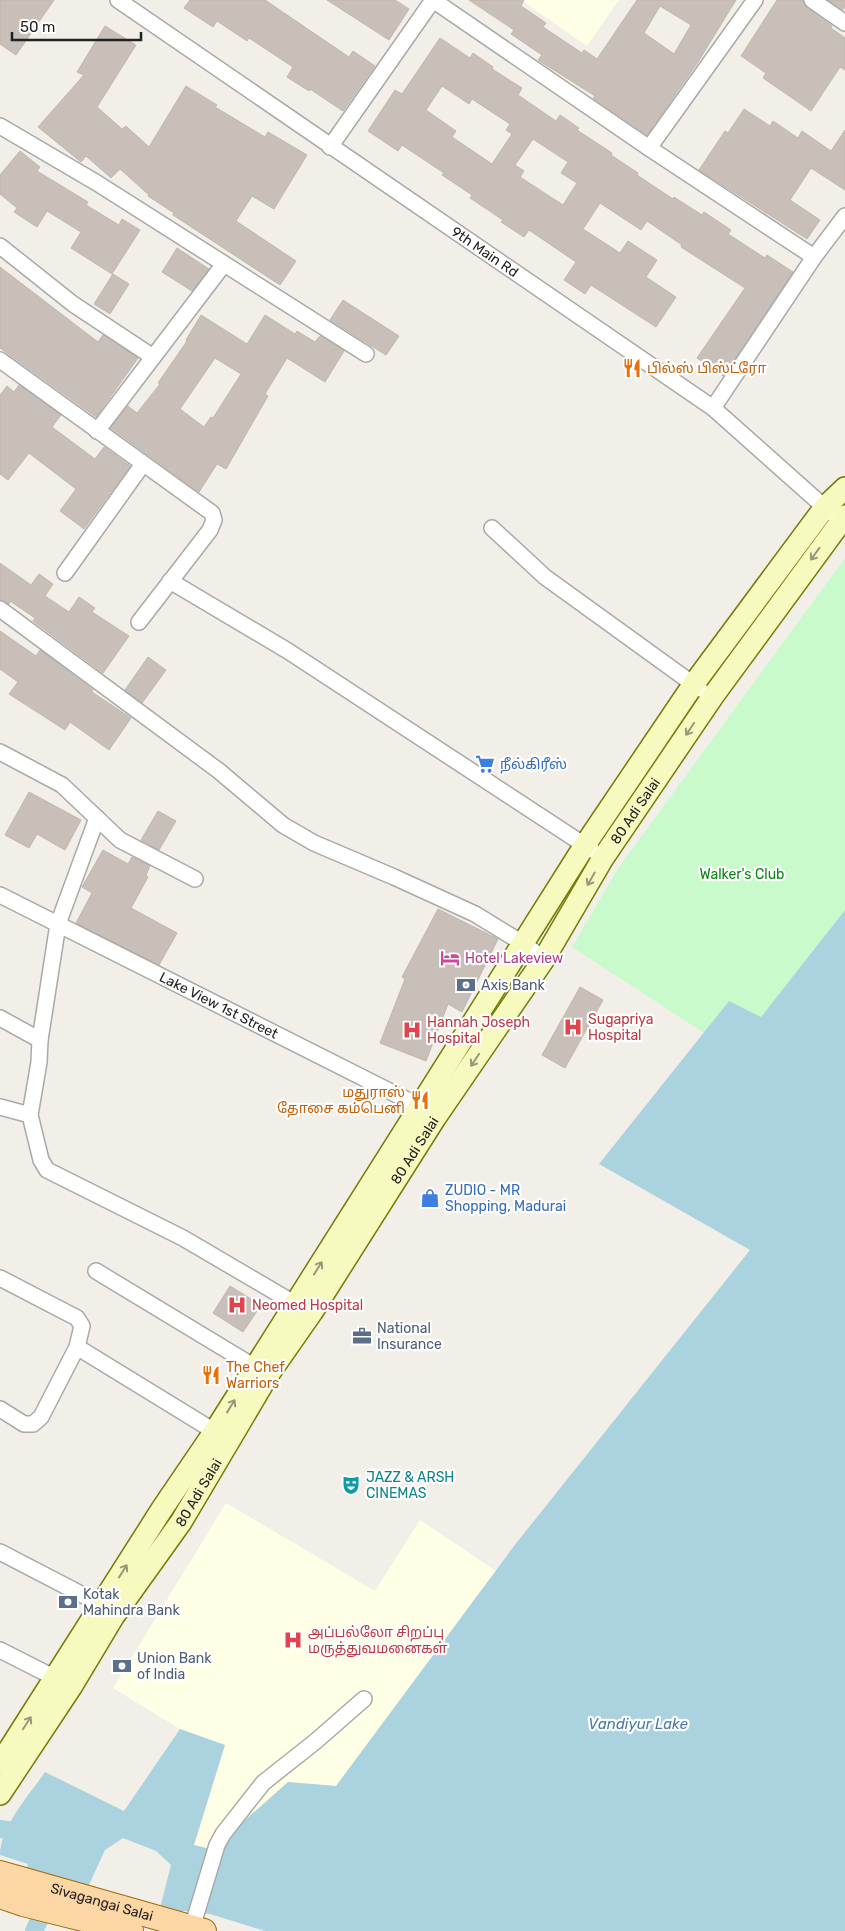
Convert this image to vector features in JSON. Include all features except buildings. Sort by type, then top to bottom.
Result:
[{"type":"main road","name":"80 Adi Salai","points":[[428,1113],[544,959],[603,858],[837,515],[845,488]]},
{"type":"main road","name":"80 Adi Salai","points":[[0,1794],[63,1682],[107,1611],[181,1522],[222,1436],[428,1113],[524,944],[585,845],[693,684],[837,515]]},
{"type":"main road","name":"80 Adi Salai","points":[[0,1764],[63,1682]]},
{"type":"main road","points":[[7,1887],[192,1930]]},
{"type":"main road","points":[[7,1887],[152,1931]]},
{"type":"main road","name":"Sivagangai Salai","points":[[7,1887],[73,1906],[192,1930]]},
{"type":"main road","name":"Sivagangai Salai","points":[[73,1906],[131,1931]]},
{"type":"street","name":"9th Main Rd","points":[[118,0],[713,408],[837,515]]},
{"type":"street","points":[[330,147],[433,0],[649,148],[814,257]]},
{"type":"street","points":[[649,148],[755,0]]},
{"type":"street","points":[[812,0],[845,23]]},
{"type":"street","points":[[0,126],[98,183],[366,354]]},
{"type":"street","points":[[713,408],[814,257],[845,216]]},
{"type":"street","points":[[0,246],[73,304],[153,357]]},
{"type":"street","points":[[97,431],[224,264]]},
{"type":"street","points":[[0,360],[212,513],[214,520],[210,530],[139,622]]},
{"type":"street","points":[[65,573],[143,464]]},
{"type":"street","points":[[492,528],[545,577],[693,684],[713,696]]},
{"type":"street","points":[[170,581],[288,651],[603,858]]},
{"type":"street","points":[[0,609],[219,771],[283,825],[314,844],[394,877],[475,914],[524,944],[544,959]]},
{"type":"street","points":[[0,752],[62,785],[120,840],[195,879]]},
{"type":"street","points":[[97,818],[58,924],[30,1115],[41,1160],[47,1170],[183,1238],[303,1308]]},
{"type":"street","name":"Lake View 1st Street","points":[[0,895],[428,1113]]},
{"type":"street","points":[[0,1018],[40,1040]]},
{"type":"street","points":[[0,1108],[30,1115]]},
{"type":"street","points":[[96,1271],[262,1371]]},
{"type":"street","points":[[0,1278],[77,1318],[82,1326],[77,1346],[41,1417],[33,1424],[24,1424],[0,1409]]},
{"type":"street","points":[[77,1346],[222,1436]]},
{"type":"street","points":[[0,1552],[107,1611]]},
{"type":"street","points":[[0,1650],[63,1682]]},
{"type":"street","points":[[192,1930],[217,1845],[223,1834],[263,1783],[316,1741],[364,1699]]},
{"type":"shaded area","points":[[521,0],[619,0],[587,46]]},
{"type":"shaded area","name":"அப்பல்லோ சிறப்பு மருத்துவமனைகள்","points":[[226,1503],[375,1591],[420,1520],[496,1571],[336,1786],[288,1782],[226,1839],[223,1852],[194,1845],[225,1745],[180,1729],[113,1688]]},
{"type":"green space","name":"Walker's Club","points":[[845,558],[845,910],[761,1017],[729,1001],[704,1033],[572,947],[619,867]]},
{"type":"water","name":"Vandiyur Lake","points":[[845,910],[845,1931],[265,1931],[210,1914],[186,1911],[159,1912],[171,1865],[156,1851],[123,1838],[105,1850],[77,1911],[20,1888],[28,1864],[0,1855],[1,1844],[10,1822],[45,1772],[124,1811],[180,1729],[225,1745],[194,1845],[223,1852],[226,1840],[244,1821],[288,1782],[336,1786],[514,1546],[750,1250],[599,1164],[729,1001],[761,1017]]},
{"type":"waterway","points":[[0,1829],[28,1833]]},
{"type":"waterway","points":[[34,1931],[49,1900]]},
{"type":"place","name":"பில்ஸ் பிஸ்ட்ரோ","points":[[632,368]]},
{"type":"place","name":"நீல்கிரீஸ்","points":[[485,764]]},
{"type":"place","name":"Hotel Lakeview","points":[[450,958]]},
{"type":"place","name":"Axis Bank","points":[[466,985]]},
{"type":"place","name":"Sugapriya Hospital","points":[[573,1027]]},
{"type":"place","name":"Hannah Joseph Hospital","points":[[412,1030]]},
{"type":"place","name":"மதுராஸ் தோசை கம்பெனி","points":[[420,1100]]},
{"type":"place","name":"ZUDIO - MR Shopping, Madurai","points":[[430,1198]]},
{"type":"place","name":"Neomed Hospital","points":[[237,1305]]},
{"type":"place","name":"National Insurance","points":[[362,1336]]},
{"type":"place","name":"The Chef Warriors","points":[[211,1375]]},
{"type":"place","name":"JAZZ & ARSH CINEMAS","points":[[351,1485]]},
{"type":"place","name":"Kotak Mahindra Bank","points":[[68,1602]]},
{"type":"place","name":"அப்பல்லோ சிறப்பு மருத்துவமனைகள்","points":[[293,1640]]},
{"type":"place","name":"Union Bank of India","points":[[122,1666]]}]
